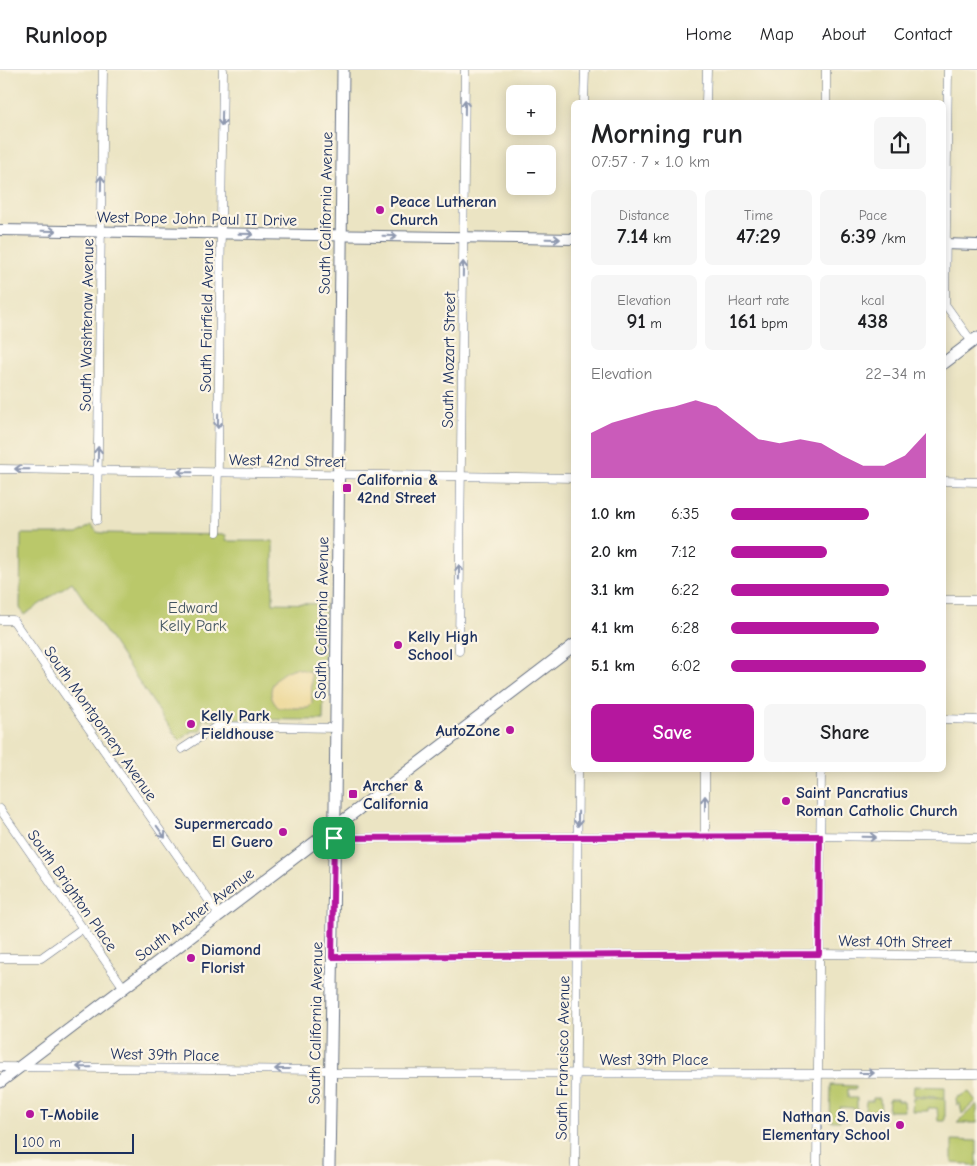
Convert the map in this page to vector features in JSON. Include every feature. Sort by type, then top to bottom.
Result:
[{"type":"main road","name":"South California Avenue","points":[[329,1166],[343,70]]},
{"type":"main road","points":[[946,361],[974,340]]},
{"type":"main road","name":"South Archer Avenue","points":[[0,1082],[219,915],[334,833],[571,647]]},
{"type":"street","name":"South Washtenaw Avenue","points":[[97,520],[103,70]]},
{"type":"street","name":"South Fairfield Avenue","points":[[217,532],[223,70]]},
{"type":"street","name":"South Mozart Street","points":[[459,651],[465,70]]},
{"type":"street","points":[[584,100],[585,70]]},
{"type":"street","points":[[706,70],[706,100]]},
{"type":"street","points":[[826,70],[826,100]]},
{"type":"street","points":[[946,186],[948,70]]},
{"type":"street","name":"West Pope John Paul II Drive","points":[[0,230],[571,239]]},
{"type":"street","points":[[946,244],[977,245]]},
{"type":"street","points":[[946,305],[974,340]]},
{"type":"street","name":"West 42nd Street","points":[[0,469],[571,478]]},
{"type":"street","points":[[946,481],[977,482]]},
{"type":"street","points":[[946,600],[977,600]]},
{"type":"street","name":"South Montgomery Avenue","points":[[0,620],[13,620],[219,915]]},
{"type":"street","points":[[946,719],[977,720]]},
{"type":"street","points":[[182,749],[217,726],[336,728]]},
{"type":"street","name":"South Francisco Avenue","points":[[575,1166],[578,772]]},
{"type":"street","points":[[705,772],[705,837]]},
{"type":"street","points":[[817,1166],[821,772]]},
{"type":"street","name":"South Brighton Place","points":[[0,809],[124,988]]},
{"type":"street","points":[[334,833],[578,837],[820,836],[977,838]]},
{"type":"street","points":[[0,958],[41,958],[83,928]]},
{"type":"street","name":"West 40th Street","points":[[332,957],[819,954],[977,956]]},
{"type":"street","name":"West 39th Place","points":[[0,1067],[576,1073],[977,1074]]},
{"type":"green space","name":"Edward Kelly Park","points":[[91,525],[97,532],[103,533],[226,535],[226,541],[273,541],[273,603],[325,604],[323,720],[202,719],[201,731],[192,731],[179,741],[72,582],[24,615],[20,608],[21,534],[77,534]]},
{"type":"green space","points":[[831,1085],[856,1086],[856,1089],[848,1089],[848,1098],[857,1098],[857,1111],[853,1108],[840,1107],[840,1121],[830,1121]]},
{"type":"green space","points":[[914,1086],[945,1087],[945,1098],[913,1095]]},
{"type":"green space","points":[[969,1092],[976,1101],[962,1114],[960,1103],[957,1105],[956,1098]]},
{"type":"green space","points":[[913,1097],[945,1099],[945,1121],[938,1121],[937,1108],[928,1108],[928,1111],[912,1111]]},
{"type":"green space","points":[[873,1098],[880,1098],[881,1111],[865,1111],[866,1101],[873,1101]]},
{"type":"green space","points":[[889,1099],[903,1101],[904,1111],[888,1111]]},
{"type":"green space","points":[[977,1104],[977,1123],[957,1123]]},
{"type":"green space","points":[[952,1140],[977,1141],[977,1166],[952,1163]]},
{"type":"sand","points":[[296,668],[311,672],[312,704],[308,708],[279,708],[271,696],[273,684],[282,674]]},
{"type":"place","name":"Peace Lutheran Church","points":[[380,210]]},
{"type":"place","name":"California & 42nd Street","points":[[347,488]]},
{"type":"place","name":"Kelly High School","points":[[398,645]]},
{"type":"place","name":"Kelly Park Fieldhouse","points":[[191,724]]},
{"type":"place","name":"AutoZone","points":[[510,730]]},
{"type":"place","name":"Archer & California","points":[[353,794]]},
{"type":"place","name":"Saint Pancratius Roman Catholic Church","points":[[786,801]]},
{"type":"place","name":"Supermercado El Guero","points":[[283,832]]},
{"type":"place","name":"Diamond Florist","points":[[191,958]]},
{"type":"place","name":"T-Mobile","points":[[30,1114]]},
{"type":"place","name":"Nathan S. Davis Elementary School","points":[[900,1125]]},
{"type":"route","points":[[820,836],[819,954],[332,957],[334,838],[820,836]]}]
